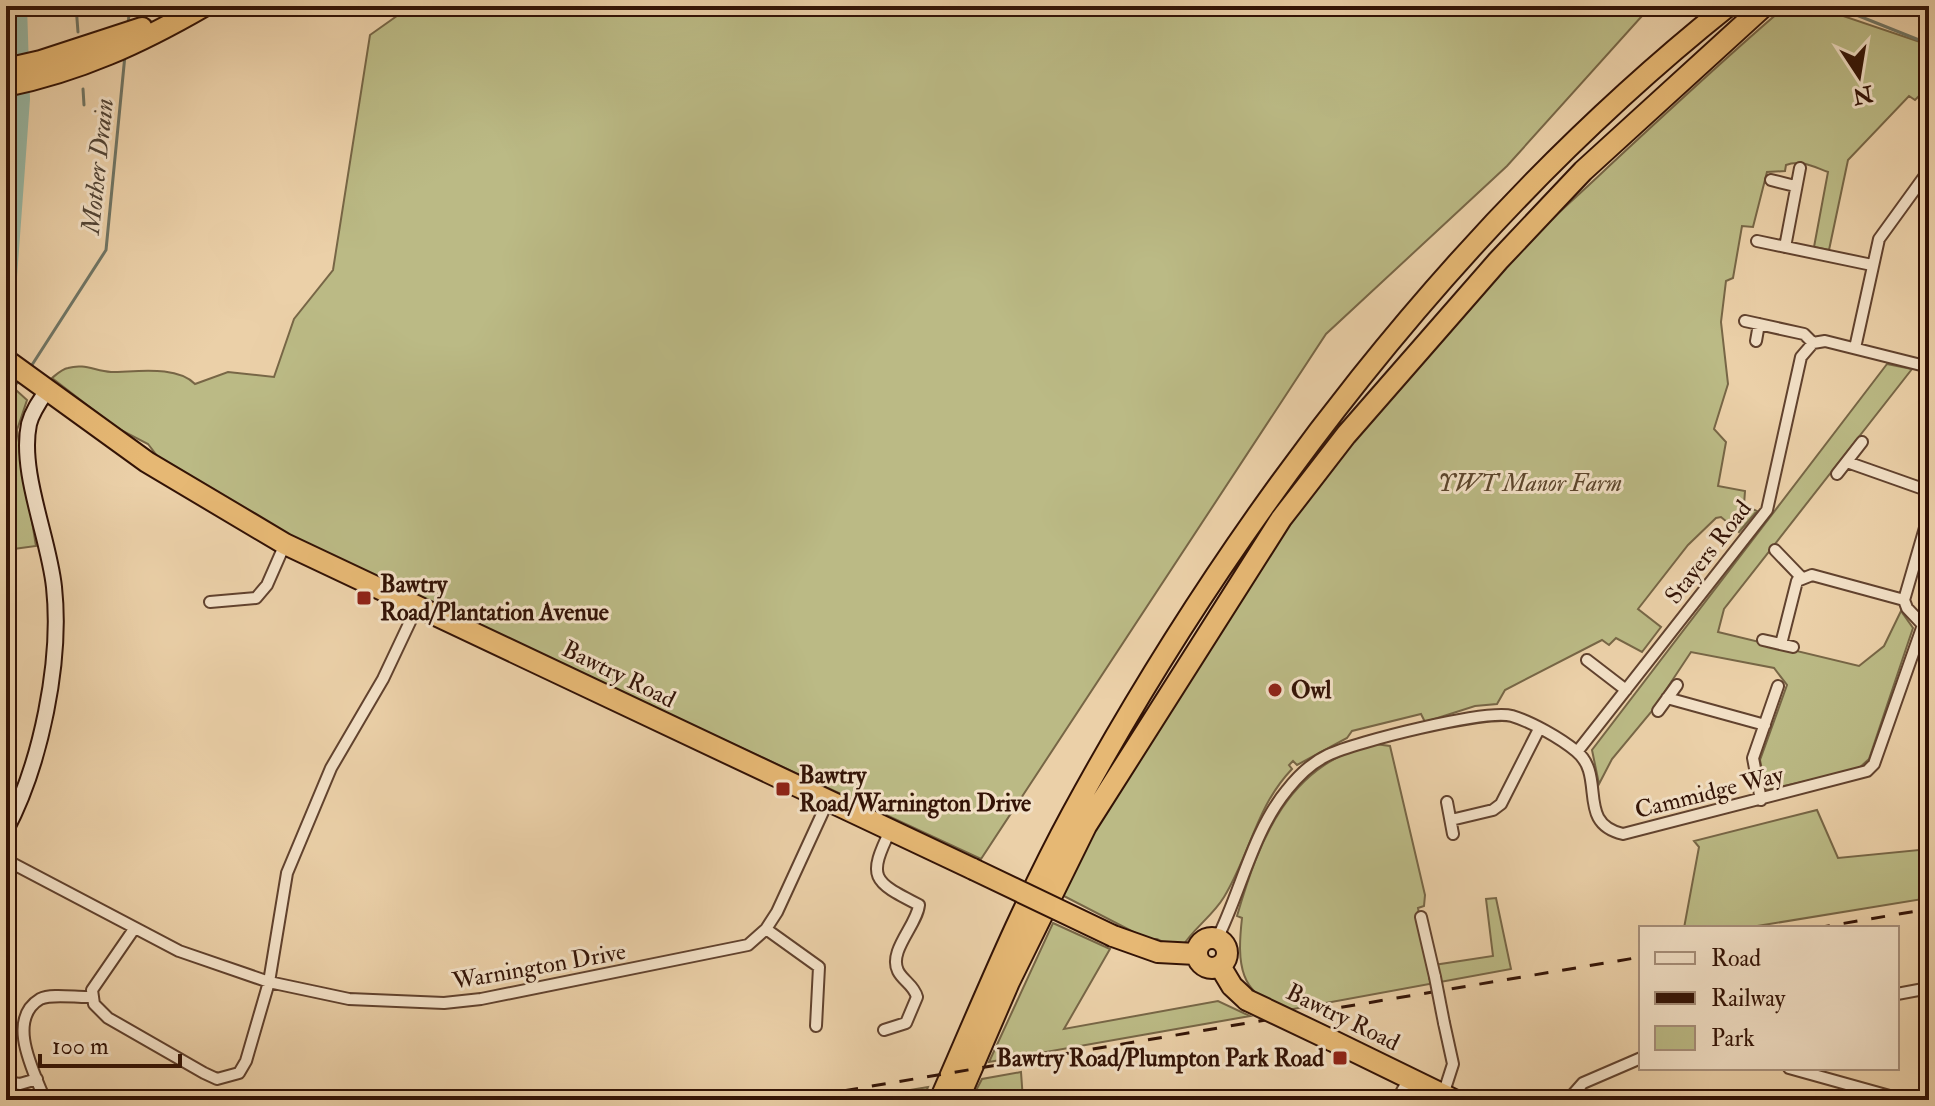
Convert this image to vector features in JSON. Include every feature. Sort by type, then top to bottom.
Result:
[{"type":"highway","points":[[940,1100],[1071,816],[1172,643],[1247,531],[1329,419],[1407,322],[1533,182],[1679,45],[1728,6]]},
{"type":"highway","points":[[958,1100],[1009,982],[1086,826],[1281,519],[1346,435],[1498,261],[1593,162],[1764,6]]},
{"type":"highway","points":[[6,86],[129,40],[198,10]]},
{"type":"highway","points":[[6,69],[45,69]]},
{"type":"highway","name":"Bawtry Road","points":[[24,376],[147,462],[285,544],[1113,936],[1158,952],[1196,954],[1205,967],[1220,966],[1232,986],[1247,1000],[1449,1098]]},
{"type":"highway","points":[[1196,954],[1203,940],[1217,939],[1227,951],[1220,966]]},
{"type":"street","points":[[1785,247],[1800,168]]},
{"type":"street","points":[[1855,348],[1882,232],[1927,176]]},
{"type":"street","points":[[1771,180],[1795,186]]},
{"type":"street","points":[[1757,241],[1872,265]]},
{"type":"street","points":[[1745,321],[1804,334],[1813,343],[1825,341],[1929,367]]},
{"type":"street","points":[[1756,341],[1759,324]]},
{"type":"street","name":"Stayers Road","points":[[1577,752],[1767,510],[1801,357],[1813,343]]},
{"type":"street","points":[[6,830],[31,766],[54,659],[54,587],[27,448],[30,421],[24,376]]},
{"type":"street","points":[[1837,474],[1862,442]]},
{"type":"street","points":[[1847,462],[1929,491]]},
{"type":"street","points":[[1781,644],[1797,581],[1801,577],[1812,575],[1904,600],[1929,514]]},
{"type":"street","points":[[210,602],[256,598],[267,585],[285,544]]},
{"type":"street","points":[[1775,550],[1801,577]]},
{"type":"street","name":"Cammidge Way","points":[[1577,752],[1589,772],[1599,822],[1608,830],[1623,834],[1859,775],[1874,764],[1926,625],[1907,608],[1904,600]]},
{"type":"street","points":[[134,929],[92,990],[91,997],[108,1018],[204,1073],[217,1079],[239,1073],[246,1061],[269,982],[287,873],[331,768],[383,679],[417,607]]},
{"type":"street","points":[[1763,640],[1793,647]]},
{"type":"street","points":[[1587,660],[1626,690]]},
{"type":"street","points":[[1658,711],[1677,685]]},
{"type":"street","points":[[1761,800],[1753,758],[1778,686]]},
{"type":"street","points":[[1667,698],[1765,725]]},
{"type":"street","points":[[1217,939],[1267,823],[1284,793],[1304,770],[1325,756],[1377,739],[1487,715],[1513,716],[1577,752]]},
{"type":"street","points":[[1451,820],[1493,810],[1501,804],[1539,729]]},
{"type":"street","points":[[816,1026],[819,967],[766,929],[828,801]]},
{"type":"street","points":[[1447,802],[1453,834]]},
{"type":"street","points":[[884,1030],[906,1023],[917,997],[914,988],[898,972],[896,961],[919,905],[885,888],[877,880],[874,869],[891,829]]},
{"type":"street","name":"Warnington Drive","points":[[6,860],[179,951],[269,982],[349,999],[444,1003],[740,948],[766,929]]},
{"type":"street","points":[[1421,917],[1453,1064],[1449,1098]]},
{"type":"street","points":[[1899,994],[1929,988]]},
{"type":"street","points":[[45,1100],[23,1040],[28,1014],[37,1002],[46,998],[91,997]]},
{"type":"street","points":[[1568,1100],[1583,1083],[1639,1059]]},
{"type":"street","points":[[1803,1070],[1823,1073],[1904,1100]]},
{"type":"street","points":[[1397,1100],[1410,1077]]},
{"type":"street","points":[[6,1082],[20,1084],[37,1079]]},
{"type":"green space","points":[[411,6],[1651,6],[1507,166],[1326,334],[981,859],[309,547],[212,494],[158,457],[148,444],[117,428],[52,378],[64,369],[79,366],[111,372],[167,372],[195,384],[228,372],[274,377],[294,319],[333,270],[370,35]]},
{"type":"green space","name":"YWT Manor Farm","points":[[1786,6],[1837,6],[1843,16],[1929,45],[1929,86],[1915,100],[1909,96],[1848,160],[1829,250],[1814,247],[1828,172],[1796,163],[1786,165],[1785,171],[1767,172],[1753,227],[1742,226],[1733,278],[1726,281],[1721,322],[1728,384],[1714,429],[1726,442],[1718,486],[1745,491],[1744,505],[1757,511],[1739,532],[1721,517],[1716,518],[1688,545],[1638,609],[1661,627],[1642,652],[1616,638],[1609,645],[1602,640],[1505,690],[1497,704],[1475,706],[1425,722],[1421,714],[1352,731],[1347,738],[1297,765],[1293,761],[1289,765],[1292,769],[1261,815],[1224,897],[1180,950],[1157,939],[1147,939],[1060,894],[1157,722],[1211,638],[1326,477],[1387,400],[1530,240]]},
{"type":"green space","points":[[1887,364],[1912,369],[1724,609],[1718,632],[1859,666],[1884,646],[1901,611],[1913,628],[1869,759],[1857,770],[1766,790],[1760,760],[1787,685],[1774,668],[1691,652],[1652,711],[1612,759],[1599,784],[1592,750]]},
{"type":"green space","points":[[6,381],[27,400],[17,430],[36,546],[6,550]]},
{"type":"green space","points":[[1375,744],[1390,746],[1425,895],[1424,906],[1418,908],[1427,966],[1493,956],[1486,899],[1496,898],[1511,969],[1288,1010],[1271,1004],[1250,987],[1241,963],[1242,918],[1237,916],[1256,860],[1282,808],[1299,786],[1345,753]]},
{"type":"green space","points":[[1817,810],[1838,858],[1929,849],[1929,898],[1757,926],[1684,926],[1699,847],[1694,841]]},
{"type":"green space","points":[[1053,923],[1110,949],[1064,1029],[1218,1001],[1250,1016],[989,1062]]},
{"type":"green space","points":[[1021,1072],[1023,1100],[971,1100],[982,1079]]},
{"type":"green space","points":[[928,1087],[923,1100],[850,1100]]},
{"type":"waterway","points":[[6,318],[22,99],[19,6]]},
{"type":"waterway","points":[[76,6],[78,32]]},
{"type":"waterway","name":"Mother Drain","points":[[128,24],[130,6]]},
{"type":"waterway","points":[[1834,6],[1929,44]]},
{"type":"waterway","name":"Mother Drain","points":[[30,368],[106,250],[125,55]]},
{"type":"waterway","points":[[83,89],[84,105]]},
{"type":"waterway","name":"Mother Drain","points":[[6,394],[20,380]]},
{"type":"railway","points":[[1828,926],[1929,909]]},
{"type":"railway","points":[[789,1100],[1639,957]]},
{"type":"place","name":"Bawtry Road/Plantation Avenue","points":[[364,598]]},
{"type":"place","name":"Owl","points":[[1275,690]]},
{"type":"place","name":"Bawtry Road/Warnington Drive","points":[[783,789]]},
{"type":"place","name":"Bawtry Road/Plumpton Park Road","points":[[1340,1058]]}]
